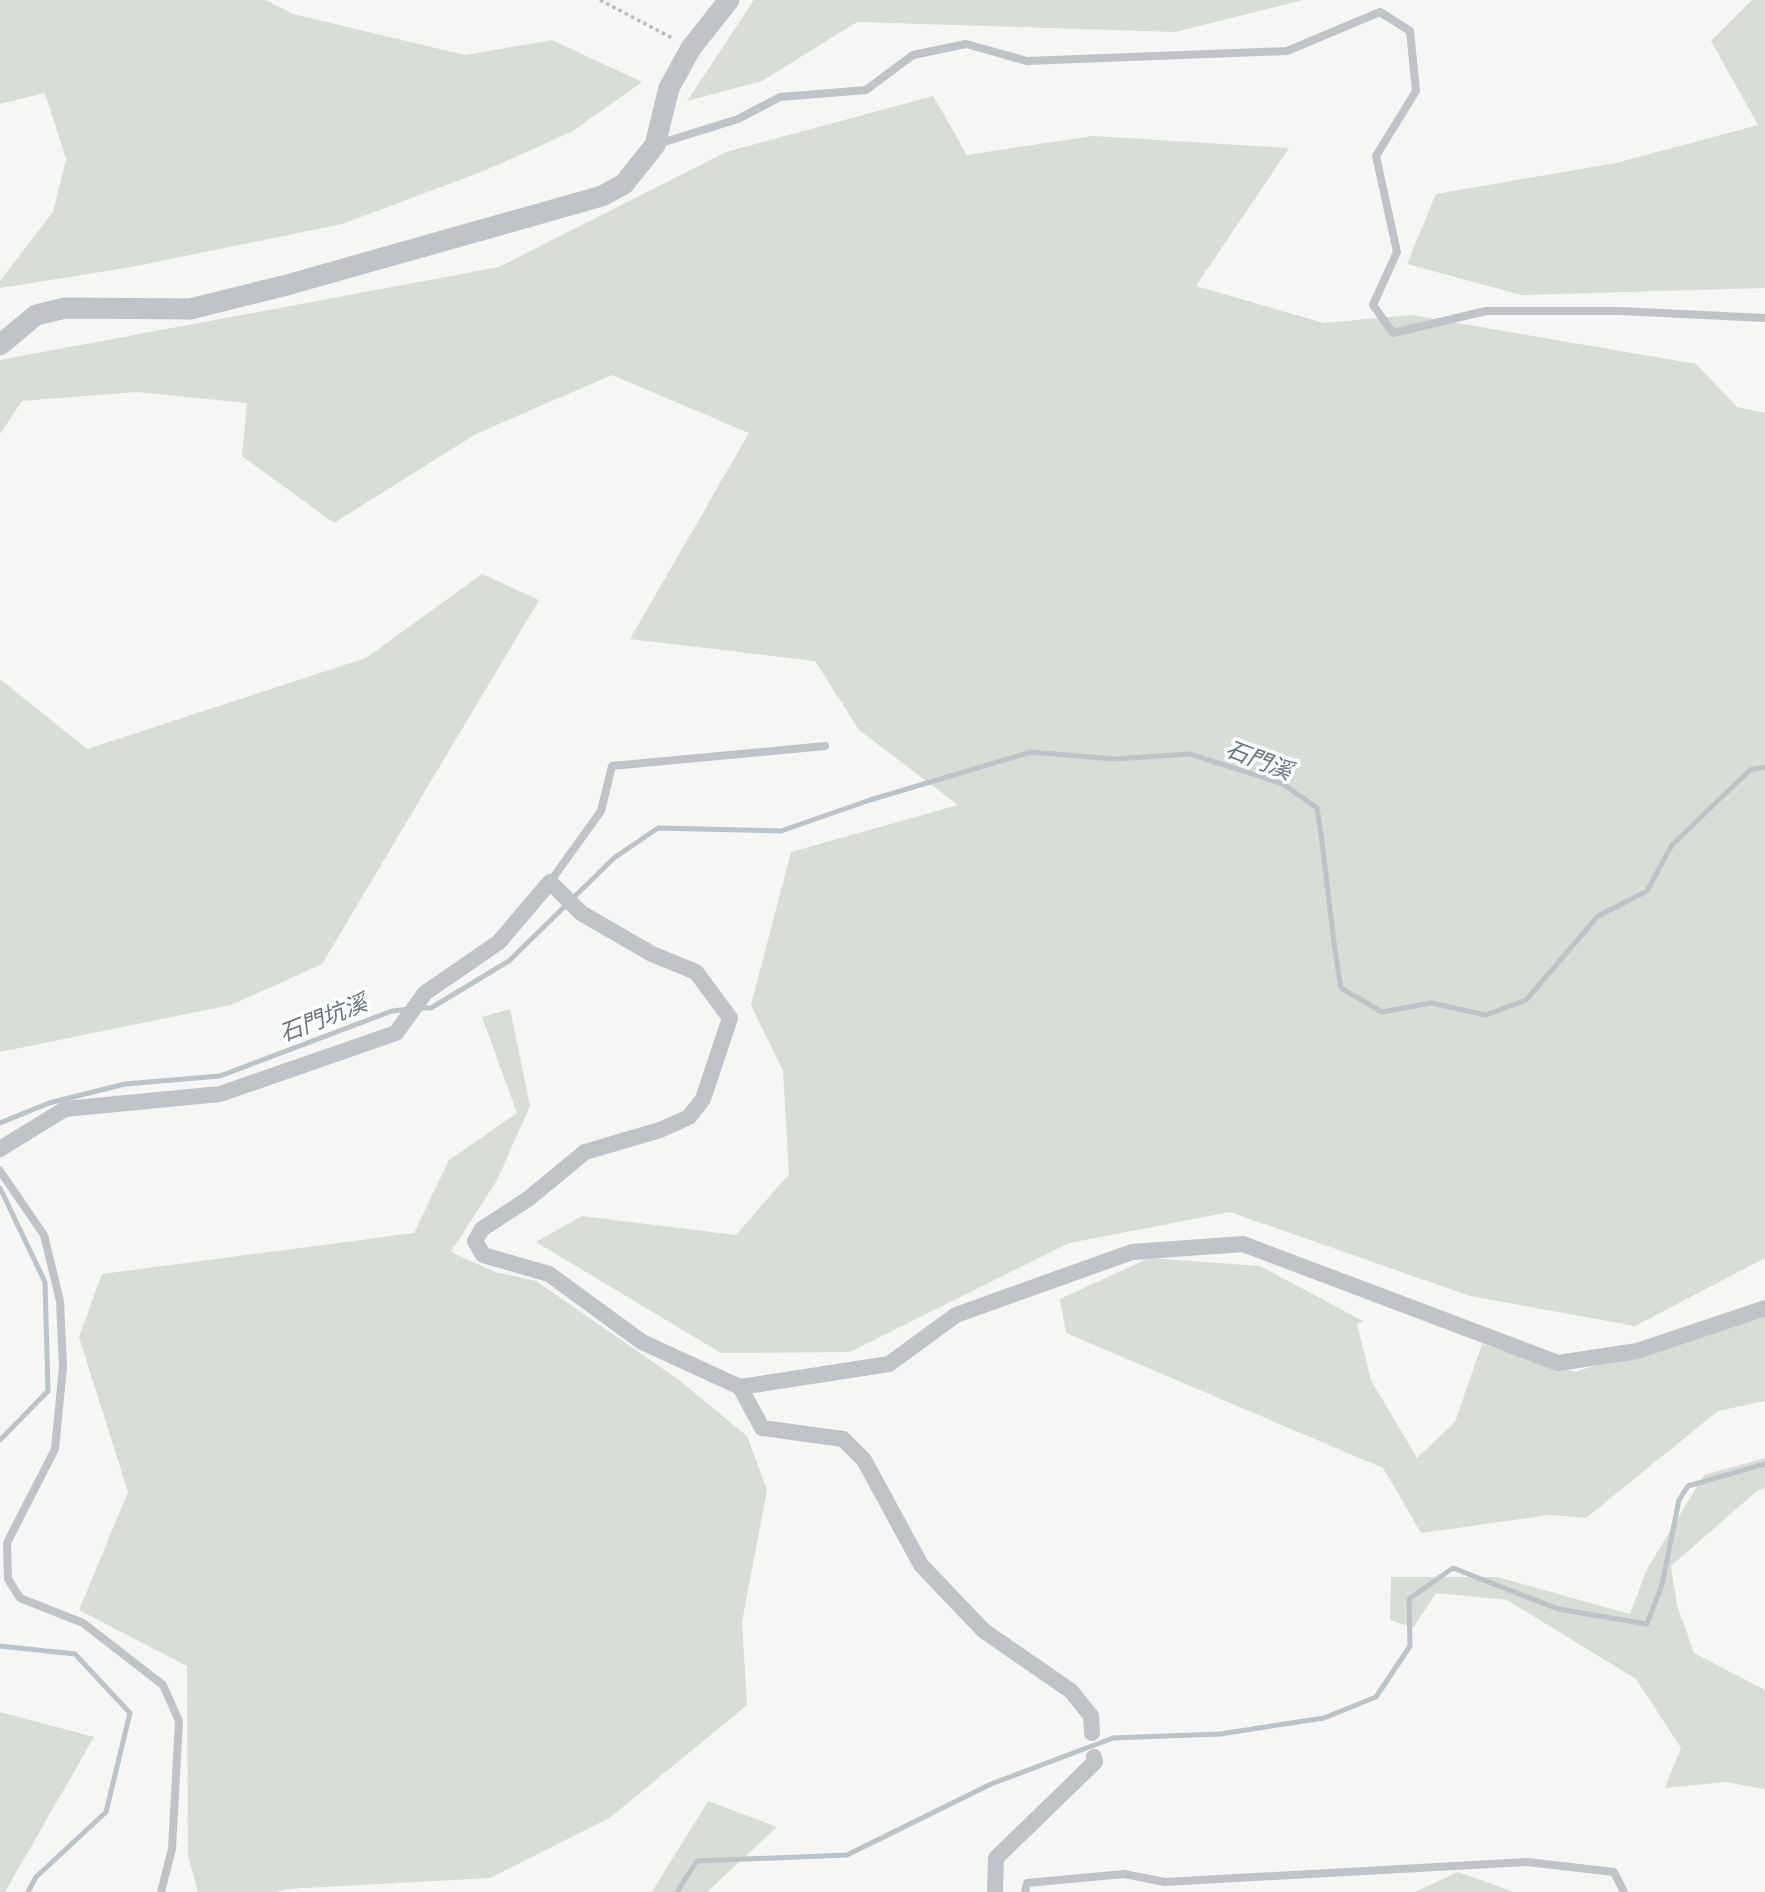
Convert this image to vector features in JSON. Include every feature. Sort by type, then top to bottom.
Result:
[{"type":"street","points":[[0,345],[36,316],[65,308],[190,309],[287,285],[602,196],[624,184],[655,145],[669,89],[691,48],[729,0]]},
{"type":"street","points":[[0,1149],[65,1109],[220,1094],[396,1033],[425,993],[499,942],[556,887],[578,909],[652,954],[696,972],[730,1018],[724,1043],[702,1099],[689,1117],[585,1152],[528,1199],[482,1229],[475,1241],[484,1255],[549,1274],[642,1342],[740,1387],[889,1364],[956,1315],[1132,1252],[1243,1244],[1558,1363],[1637,1351],[1765,1308]]},
{"type":"street","points":[[740,1387],[762,1428],[844,1439],[864,1460],[922,1565],[984,1631],[1071,1691],[1091,1716],[1092,1733]]},
{"type":"street","points":[[995,1892],[996,1858],[1094,1762],[1094,1757]]},
{"type":"lane","points":[[655,145],[738,119],[780,97],[866,90],[913,55],[966,44],[1027,61],[1287,51],[1380,12],[1410,32],[1416,91],[1376,156],[1397,252],[1373,305],[1393,332],[1486,311],[1619,311],[1765,318]]},
{"type":"lane","points":[[556,887],[601,811],[612,766],[825,746]]},
{"type":"lane","points":[[0,1171],[44,1236],[60,1301],[63,1367],[55,1448],[7,1543],[8,1579],[20,1598],[83,1623],[163,1685],[179,1721],[172,1849],[161,1892]]},
{"type":"lane","points":[[1092,1733],[1094,1757]]},
{"type":"lane","points":[[1025,1892],[1027,1884],[1124,1874],[1165,1882],[1527,1862],[1614,1872],[1624,1892]]},
{"type":"path","points":[[600,0],[691,48]]},
{"type":"shaded area","points":[[0,0],[266,0],[293,14],[465,55],[552,40],[642,82],[573,131],[486,170],[342,224],[132,267],[0,288],[0,281],[53,212],[66,159],[45,93],[0,104]]},
{"type":"shaded area","points":[[754,0],[1303,0],[1175,32],[857,22],[762,81],[687,101]]},
{"type":"shaded area","points":[[1752,0],[1765,0],[1765,288],[1521,295],[1407,264],[1436,194],[1616,163],[1758,125],[1711,41]]},
{"type":"shaded area","points":[[933,96],[967,155],[1093,136],[1289,148],[1196,286],[1324,323],[1411,315],[1696,364],[1737,407],[1765,413],[1765,1258],[1635,1326],[1470,1296],[1230,1212],[1069,1243],[850,1352],[721,1353],[536,1242],[582,1216],[736,1235],[789,1174],[783,1071],[751,1005],[791,852],[958,805],[859,730],[815,661],[630,639],[749,433],[612,375],[476,434],[334,523],[242,456],[247,403],[137,392],[22,401],[0,434],[0,360],[499,267],[726,152]]},
{"type":"shaded area","points":[[482,574],[539,600],[322,964],[231,1005],[0,1052],[0,679],[87,749],[366,658]]},
{"type":"shaded area","points":[[510,1009],[530,1106],[497,1180],[451,1252],[495,1272],[536,1281],[679,1380],[747,1436],[767,1490],[742,1622],[747,1705],[611,1817],[490,1878],[286,1889],[276,1892],[198,1892],[188,1856],[187,1666],[79,1610],[128,1492],[79,1337],[102,1274],[414,1233],[449,1160],[517,1113],[482,1017]]},
{"type":"shaded area","points":[[1149,1258],[1260,1266],[1363,1321],[1357,1324],[1371,1380],[1417,1458],[1455,1422],[1482,1344],[1575,1372],[1765,1309],[1765,1401],[1718,1411],[1586,1518],[1550,1515],[1421,1533],[1383,1468],[1066,1333],[1060,1299]]},
{"type":"shaded area","points":[[1765,1458],[1765,1488],[1757,1491],[1671,1566],[1677,1605],[1694,1653],[1765,1690],[1765,1789],[1725,1782],[1665,1788],[1681,1748],[1636,1679],[1507,1600],[1436,1593],[1413,1628],[1390,1620],[1391,1577],[1497,1577],[1630,1614],[1647,1569],[1704,1475]]},
{"type":"shaded area","points":[[0,1712],[94,1737],[5,1892],[0,1892]]},
{"type":"shaded area","points":[[708,1801],[777,1827],[707,1892],[652,1892]]},
{"type":"shaded area","points":[[1458,1872],[1514,1892],[1415,1892]]},
{"type":"waterway","name":"石門溪","points":[[419,1008],[431,1008],[509,961],[614,858],[658,828],[781,831],[870,800],[1031,752],[1114,759],[1190,754],[1283,784],[1317,808],[1341,988],[1382,1012],[1431,1003],[1486,1015],[1526,1000],[1598,916],[1647,891],[1672,845],[1750,770],[1765,767]]},
{"type":"waterway","name":"石門坑溪","points":[[0,1123],[49,1103],[125,1084],[220,1076],[392,1011],[409,1009]]},
{"type":"waterway","points":[[0,1188],[45,1282],[48,1391],[0,1440]]},
{"type":"waterway","points":[[677,1892],[697,1861],[847,1855],[991,1784],[1113,1738],[1220,1734],[1324,1718],[1376,1697],[1410,1646],[1409,1599],[1453,1568],[1558,1609],[1647,1624],[1662,1585],[1679,1500],[1688,1486],[1765,1464]]},
{"type":"waterway","points":[[0,1646],[75,1654],[130,1713],[106,1812],[36,1877],[28,1892]]}]
